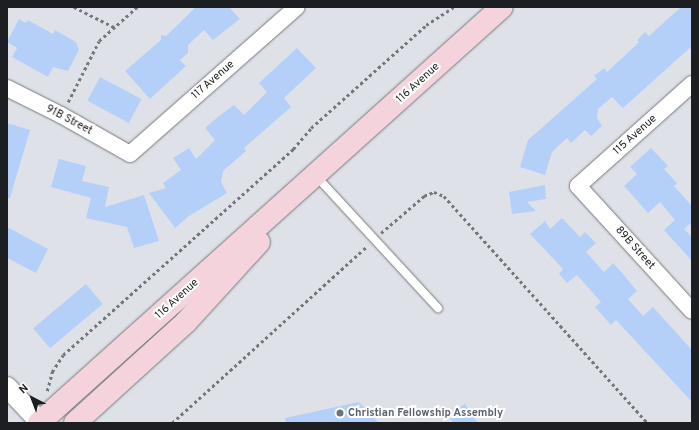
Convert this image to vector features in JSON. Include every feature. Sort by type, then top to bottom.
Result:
[{"type":"main road","name":"116 Avenue","points":[[41,423],[502,7]]},
{"type":"main road","name":"116 Avenue","points":[[75,423],[186,322],[228,278],[316,176]]},
{"type":"street","name":"117 Avenue","points":[[130,154],[297,7]]},
{"type":"street","name":"115 Avenue","points":[[578,186],[692,84]]},
{"type":"street","name":"91B Street","points":[[7,88],[61,115],[130,154]]},
{"type":"street","name":"89B Street","points":[[578,186],[692,311]]},
{"type":"street","points":[[7,387],[41,423]]},
{"type":"lane","points":[[316,176],[438,308]]},
{"type":"path","points":[[74,7],[114,28]]},
{"type":"path","points":[[61,115],[99,41],[136,7]]},
{"type":"path","points":[[45,393],[48,390],[52,372],[63,355],[293,149],[310,128],[426,25],[454,7]]},
{"type":"path","points":[[172,423],[374,239],[424,196],[434,192],[444,196],[648,423]]},
{"type":"building","points":[[196,7],[229,7],[240,19],[213,40],[204,30],[188,45],[188,53],[180,60],[186,66],[150,99],[125,71],[161,40],[161,35],[166,36]]},
{"type":"building","points":[[681,7],[692,7],[692,46],[623,108],[612,97],[598,109],[597,118],[602,126],[591,136],[585,130],[571,143],[567,138],[552,152],[545,175],[520,167],[528,140],[597,79],[594,76],[604,68],[607,72],[639,42],[637,40],[645,32],[649,36]]},
{"type":"building","points":[[19,19],[26,23],[28,20],[53,34],[55,30],[76,42],[79,50],[68,71],[53,67],[48,77],[12,57],[17,48],[7,42]]},
{"type":"building","points":[[297,48],[316,68],[284,98],[291,107],[244,148],[246,151],[223,171],[221,182],[227,193],[189,216],[175,228],[149,193],[166,188],[163,183],[181,170],[173,158],[189,148],[196,159],[215,140],[205,128],[219,116],[234,105],[244,115],[267,92],[259,83]]},
{"type":"building","points":[[100,77],[141,99],[129,123],[87,101]]},
{"type":"building","points":[[7,123],[30,130],[10,198],[7,198]]},
{"type":"building","points":[[651,148],[668,166],[664,169],[677,183],[674,186],[692,206],[692,222],[684,229],[692,237],[692,261],[664,230],[675,220],[660,202],[648,213],[624,186],[637,174],[630,167]]},
{"type":"building","points":[[59,159],[86,166],[82,181],[109,187],[105,207],[144,195],[159,241],[134,248],[127,227],[86,218],[91,198],[51,187]]},
{"type":"building","points":[[545,185],[546,199],[527,202],[536,211],[512,214],[509,192]]},
{"type":"building","points":[[562,218],[580,237],[585,232],[596,243],[586,252],[604,272],[613,263],[623,274],[637,291],[628,299],[643,316],[653,307],[692,350],[692,402],[616,320],[611,325],[595,307],[601,302],[577,275],[567,283],[559,274],[563,269],[530,234],[545,221],[550,229]]},
{"type":"building","points":[[7,227],[48,249],[36,273],[7,258]]},
{"type":"building","points":[[86,284],[103,304],[50,348],[33,328]]},
{"type":"building","name":"Christian Fellowship Assembly","points":[[359,402],[379,423],[286,423],[285,418]]},
{"type":"building","points":[[465,404],[478,423],[453,423],[448,415]]},
{"type":"place","name":"Christian Fellowship Assembly","points":[[340,413]]}]
